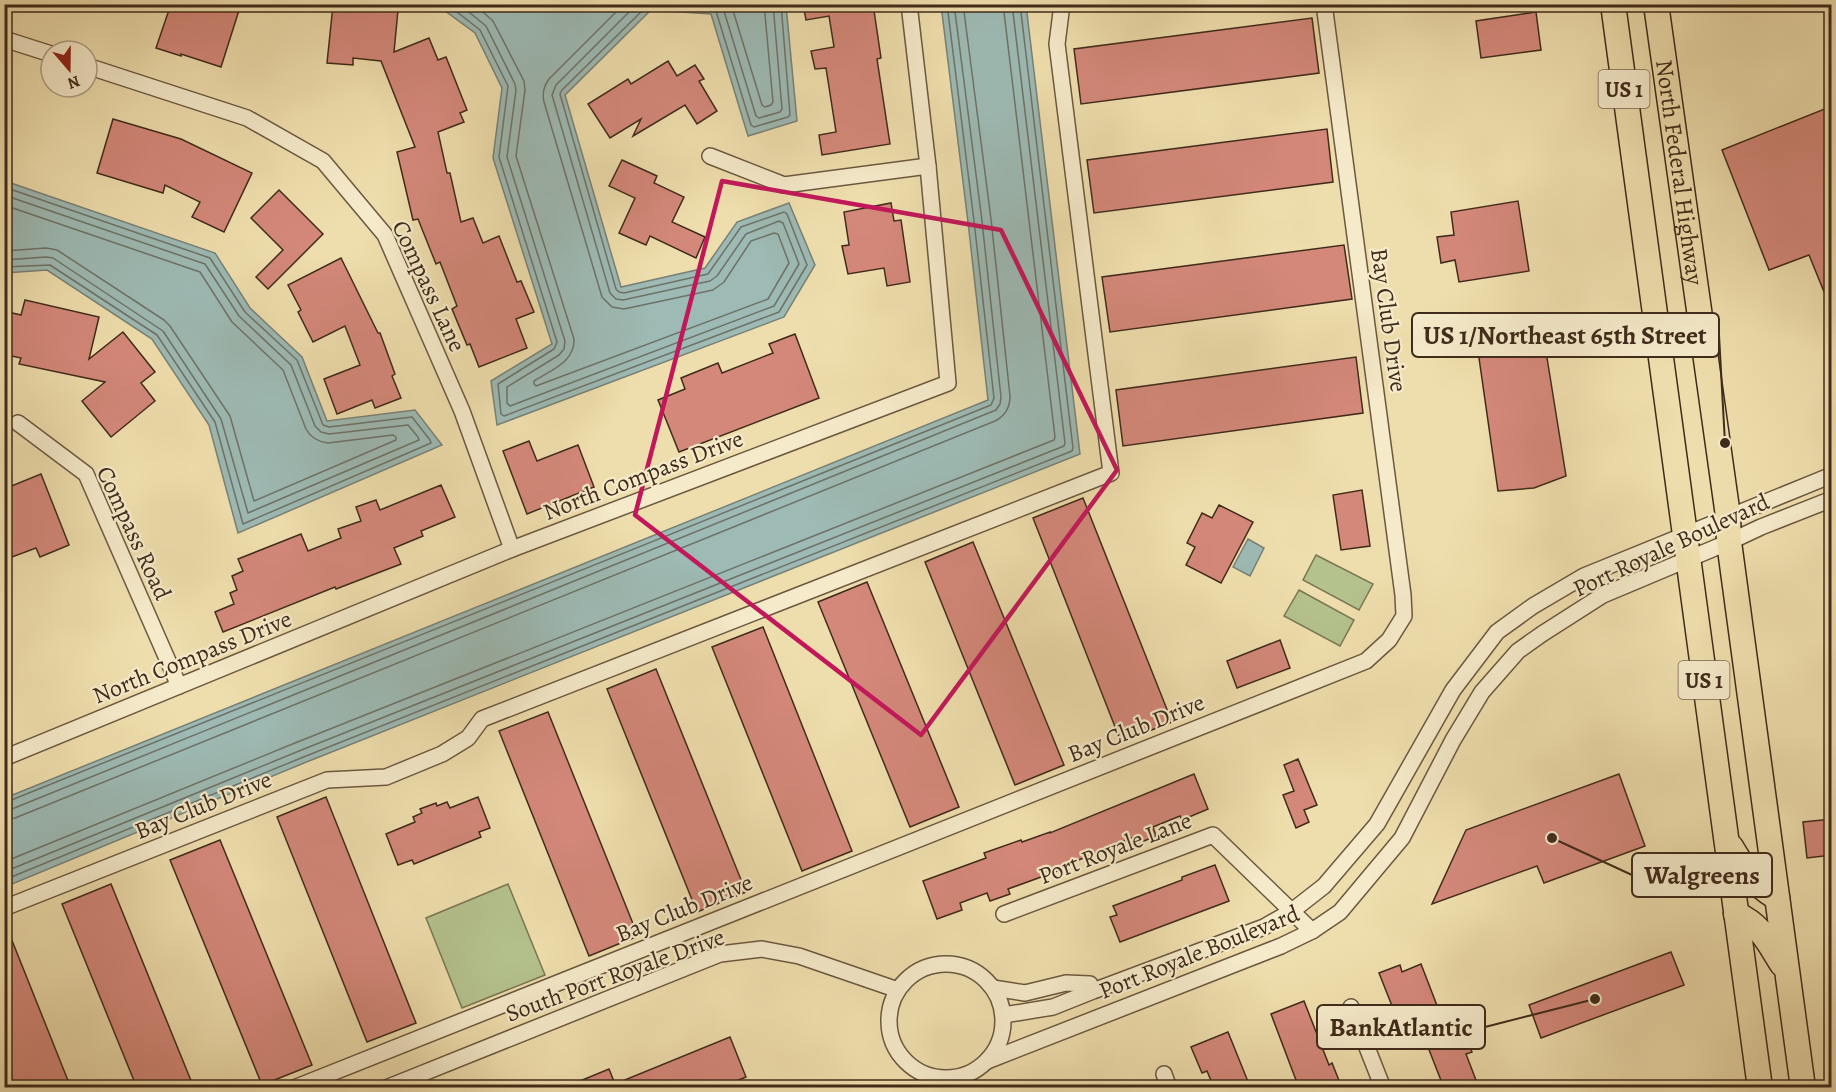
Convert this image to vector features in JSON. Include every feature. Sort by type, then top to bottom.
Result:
[{"type":"main road","name":"North Federal Highway","points":[[1613,4],[1652,305],[1686,534],[1760,1088]]},
{"type":"main road","name":"North Federal Highway","points":[[1656,4],[1728,516],[1729,542],[1803,1088]]},
{"type":"main road","points":[[1726,838],[1747,875],[1759,887],[1777,898]]},
{"type":"main road","points":[[1736,914],[1749,920],[1761,932],[1787,971]]},
{"type":"street","name":"North Compass Drive","points":[[4,758],[512,549],[948,383],[928,166],[909,4]]},
{"type":"street","name":"Bay Club Drive","points":[[4,908],[327,780],[386,777],[442,754],[468,738],[482,718],[1111,473],[1057,44],[1062,4]]},
{"type":"street","name":"Bay Club Drive","points":[[294,1088],[1366,661],[1389,640],[1404,616],[1403,595],[1324,4]]},
{"type":"street","points":[[4,41],[39,50]]},
{"type":"street","name":"Compass Lane","points":[[99,70],[247,118],[323,161],[385,235],[462,411],[512,549]]},
{"type":"street","points":[[710,156],[784,185],[928,166]]},
{"type":"street","name":"Compass Road","points":[[18,423],[86,474],[179,686]]},
{"type":"street","name":"Port Royale Boulevard","points":[[1002,1009],[1053,1007],[1264,927],[1292,911],[1324,886],[1377,824],[1453,690],[1497,632],[1533,606],[1584,576],[1832,475]]},
{"type":"street","name":"Port Royale Boulevard","points":[[987,1061],[1281,946],[1312,931],[1340,912],[1402,838],[1453,741],[1482,692],[1518,651],[1603,595],[1729,542],[1761,526],[1832,499]]},
{"type":"street","name":"Port Royale Lane","points":[[1004,914],[1213,835],[1312,931]]},
{"type":"street","name":"South Port Royale Drive","points":[[386,1088],[720,954],[762,949],[799,956],[898,990]]},
{"type":"street","points":[[954,964],[978,973],[993,988],[1002,1009],[1000,1042],[987,1061],[971,1073],[957,1078],[928,1082],[906,1063],[892,1041],[889,1014],[898,990],[906,980],[916,972],[928,967],[954,964]]},
{"type":"street","name":"Port Royale Boulevard","points":[[993,988],[1025,993],[1066,983],[1090,984],[1118,981]]},
{"type":"street","name":"Port Royale Boulevard","points":[[1002,1009],[1037,1002],[1090,984]]},
{"type":"street","points":[[1064,1003],[1074,1027]]},
{"type":"street","points":[[1351,1007],[1383,1088]]},
{"type":"highlighted area","points":[[722,181],[1001,230],[1117,470],[921,735],[635,515]]},
{"type":"green space","points":[[1316,555],[1373,584],[1359,610],[1303,580]]},
{"type":"green space","points":[[1299,590],[1354,620],[1340,646],[1284,616]]},
{"type":"green space","points":[[508,884],[545,975],[462,1008],[426,918]]},
{"type":"water","points":[[437,5],[786,5],[797,121],[748,136],[711,14],[651,10],[565,95],[621,287],[705,268],[737,222],[789,203],[815,265],[784,317],[497,425],[491,381],[552,344],[493,158],[502,88],[475,33]]},
{"type":"water","points":[[941,5],[1026,5],[1080,454],[304,763],[5,887],[5,798],[988,400]]},
{"type":"water","points":[[5,181],[215,253],[250,308],[302,357],[327,421],[415,410],[442,445],[238,533],[209,425],[152,339],[47,270],[5,273]]},
{"type":"water","points":[[1248,539],[1264,548],[1250,576],[1233,567]]},
{"type":"building","points":[[171,4],[199,4],[215,10],[217,4],[241,4],[221,67],[156,48]]},
{"type":"building","points":[[803,4],[873,4],[881,58],[877,59],[890,144],[822,155],[819,135],[836,132],[826,68],[815,69],[811,51],[834,47],[829,16],[806,20]]},
{"type":"building","points":[[333,5],[398,10],[394,52],[429,38],[438,60],[446,57],[467,110],[460,113],[464,122],[438,132],[447,173],[450,173],[461,222],[473,218],[483,243],[499,236],[517,282],[521,281],[534,312],[516,319],[527,348],[479,367],[452,309],[457,306],[440,262],[436,264],[418,219],[413,220],[397,152],[415,147],[381,61],[353,58],[353,65],[327,63]]},
{"type":"building","points":[[1536,12],[1541,50],[1481,58],[1476,21]]},
{"type":"building","points":[[1312,18],[1319,73],[1081,104],[1074,49]]},
{"type":"building","points":[[668,61],[677,76],[695,65],[704,79],[699,81],[717,111],[697,124],[685,105],[633,136],[641,119],[610,138],[588,104],[628,79],[631,84]]},
{"type":"building","points":[[1832,106],[1831,309],[1809,255],[1769,270],[1722,150]]},
{"type":"building","points":[[113,119],[181,139],[252,173],[224,232],[192,217],[200,202],[165,185],[163,193],[97,173]]},
{"type":"building","points":[[1327,129],[1333,182],[1094,213],[1087,160]]},
{"type":"building","points":[[622,160],[657,176],[654,183],[684,197],[672,222],[705,237],[696,258],[650,236],[646,245],[619,233],[635,198],[609,186]]},
{"type":"building","points":[[279,190],[323,234],[268,289],[256,277],[283,250],[251,218]]},
{"type":"building","points":[[1518,201],[1529,271],[1459,282],[1455,260],[1441,263],[1437,237],[1454,235],[1451,212]]},
{"type":"building","points":[[891,203],[894,221],[901,220],[910,282],[887,286],[884,268],[848,274],[842,246],[849,245],[844,212]]},
{"type":"building","points":[[1344,245],[1352,299],[1110,332],[1102,277]]},
{"type":"building","points":[[341,258],[380,333],[395,374],[392,376],[401,398],[375,408],[372,400],[337,414],[324,379],[360,365],[345,326],[313,342],[298,312],[301,310],[288,285]]},
{"type":"building","points":[[25,300],[99,317],[89,359],[123,332],[155,372],[141,383],[155,401],[111,437],[82,401],[105,382],[19,364],[21,358],[7,355],[10,343],[4,342],[4,311],[21,315]]},
{"type":"building","points":[[795,334],[819,398],[679,452],[658,400],[685,389],[681,378],[718,363],[722,373],[773,353],[769,344]]},
{"type":"building","points":[[1544,339],[1566,476],[1534,488],[1498,491],[1479,358],[1514,342]]},
{"type":"building","points":[[1356,357],[1363,413],[1123,446],[1116,390]]},
{"type":"building","points":[[529,441],[537,461],[578,445],[594,487],[527,514],[503,451]]},
{"type":"building","points":[[41,474],[69,545],[40,557],[36,548],[4,560],[4,489]]},
{"type":"building","points":[[441,485],[455,517],[421,531],[423,536],[394,548],[401,564],[336,589],[335,587],[223,632],[215,612],[234,604],[230,593],[237,590],[232,576],[243,571],[238,559],[301,534],[308,551],[341,538],[338,529],[361,521],[356,507],[376,500],[380,510]]},
{"type":"building","points":[[1362,490],[1370,546],[1341,550],[1333,495]]},
{"type":"building","points":[[1083,498],[1172,722],[1121,742],[1033,518]]},
{"type":"building","points":[[1219,505],[1253,522],[1221,583],[1186,565],[1195,547],[1187,543],[1202,513],[1212,518]]},
{"type":"building","points":[[973,542],[1064,765],[1015,785],[925,562]]},
{"type":"building","points":[[867,582],[959,807],[910,827],[818,602]]},
{"type":"building","points":[[763,627],[852,851],[802,871],[712,647]]},
{"type":"building","points":[[1280,640],[1290,668],[1237,688],[1227,661]]},
{"type":"building","points":[[656,669],[746,892],[697,912],[607,689]]},
{"type":"building","points":[[548,712],[638,936],[589,956],[499,731]]},
{"type":"building","points":[[1298,759],[1317,805],[1304,810],[1309,822],[1296,828],[1283,795],[1294,791],[1284,765]]},
{"type":"building","points":[[1194,774],[1208,809],[1182,820],[1180,816],[1153,827],[1156,836],[1139,843],[1136,836],[1062,867],[1063,869],[1008,889],[1010,894],[990,901],[987,893],[960,903],[962,910],[937,919],[923,881],[986,858],[984,853],[1050,833]]},
{"type":"building","points":[[1619,774],[1645,846],[1544,883],[1537,866],[1432,904],[1466,830]]},
{"type":"building","points":[[326,797],[416,1023],[367,1042],[277,817]]},
{"type":"building","points":[[478,797],[490,828],[479,832],[481,837],[414,864],[412,860],[398,865],[386,834],[415,822],[413,817],[422,813],[420,809],[447,802],[450,808]]},
{"type":"building","points":[[1832,819],[1832,855],[1807,858],[1803,822]]},
{"type":"building","points":[[220,840],[312,1065],[262,1085],[170,860]]},
{"type":"building","points":[[1215,865],[1229,901],[1120,942],[1110,917],[1117,915],[1113,906]]},
{"type":"building","points":[[111,884],[194,1088],[137,1088],[62,904]]},
{"type":"building","points":[[4,923],[71,1088],[14,1088],[4,1064]]},
{"type":"building","points":[[1671,952],[1684,985],[1541,1038],[1529,1005]]},
{"type":"building","points":[[1421,964],[1443,1021],[1457,1015],[1472,1052],[1466,1054],[1479,1088],[1444,1088],[1415,1014],[1398,1021],[1379,973],[1400,965],[1402,972]]},
{"type":"building","points":[[1304,1001],[1329,1065],[1332,1063],[1342,1088],[1299,1088],[1271,1014]]},
{"type":"building","points":[[1228,1032],[1249,1084],[1240,1088],[1214,1088],[1207,1071],[1202,1073],[1191,1047]]},
{"type":"building","points":[[730,1037],[746,1077],[719,1088],[563,1088],[609,1069],[615,1084]]},
{"type":"place","name":"US 1/Northeast 65th Street","points":[[1725,443]]},
{"type":"place","name":"Walgreens","points":[[1552,838]]},
{"type":"place","name":"BankAtlantic","points":[[1595,999]]}]
